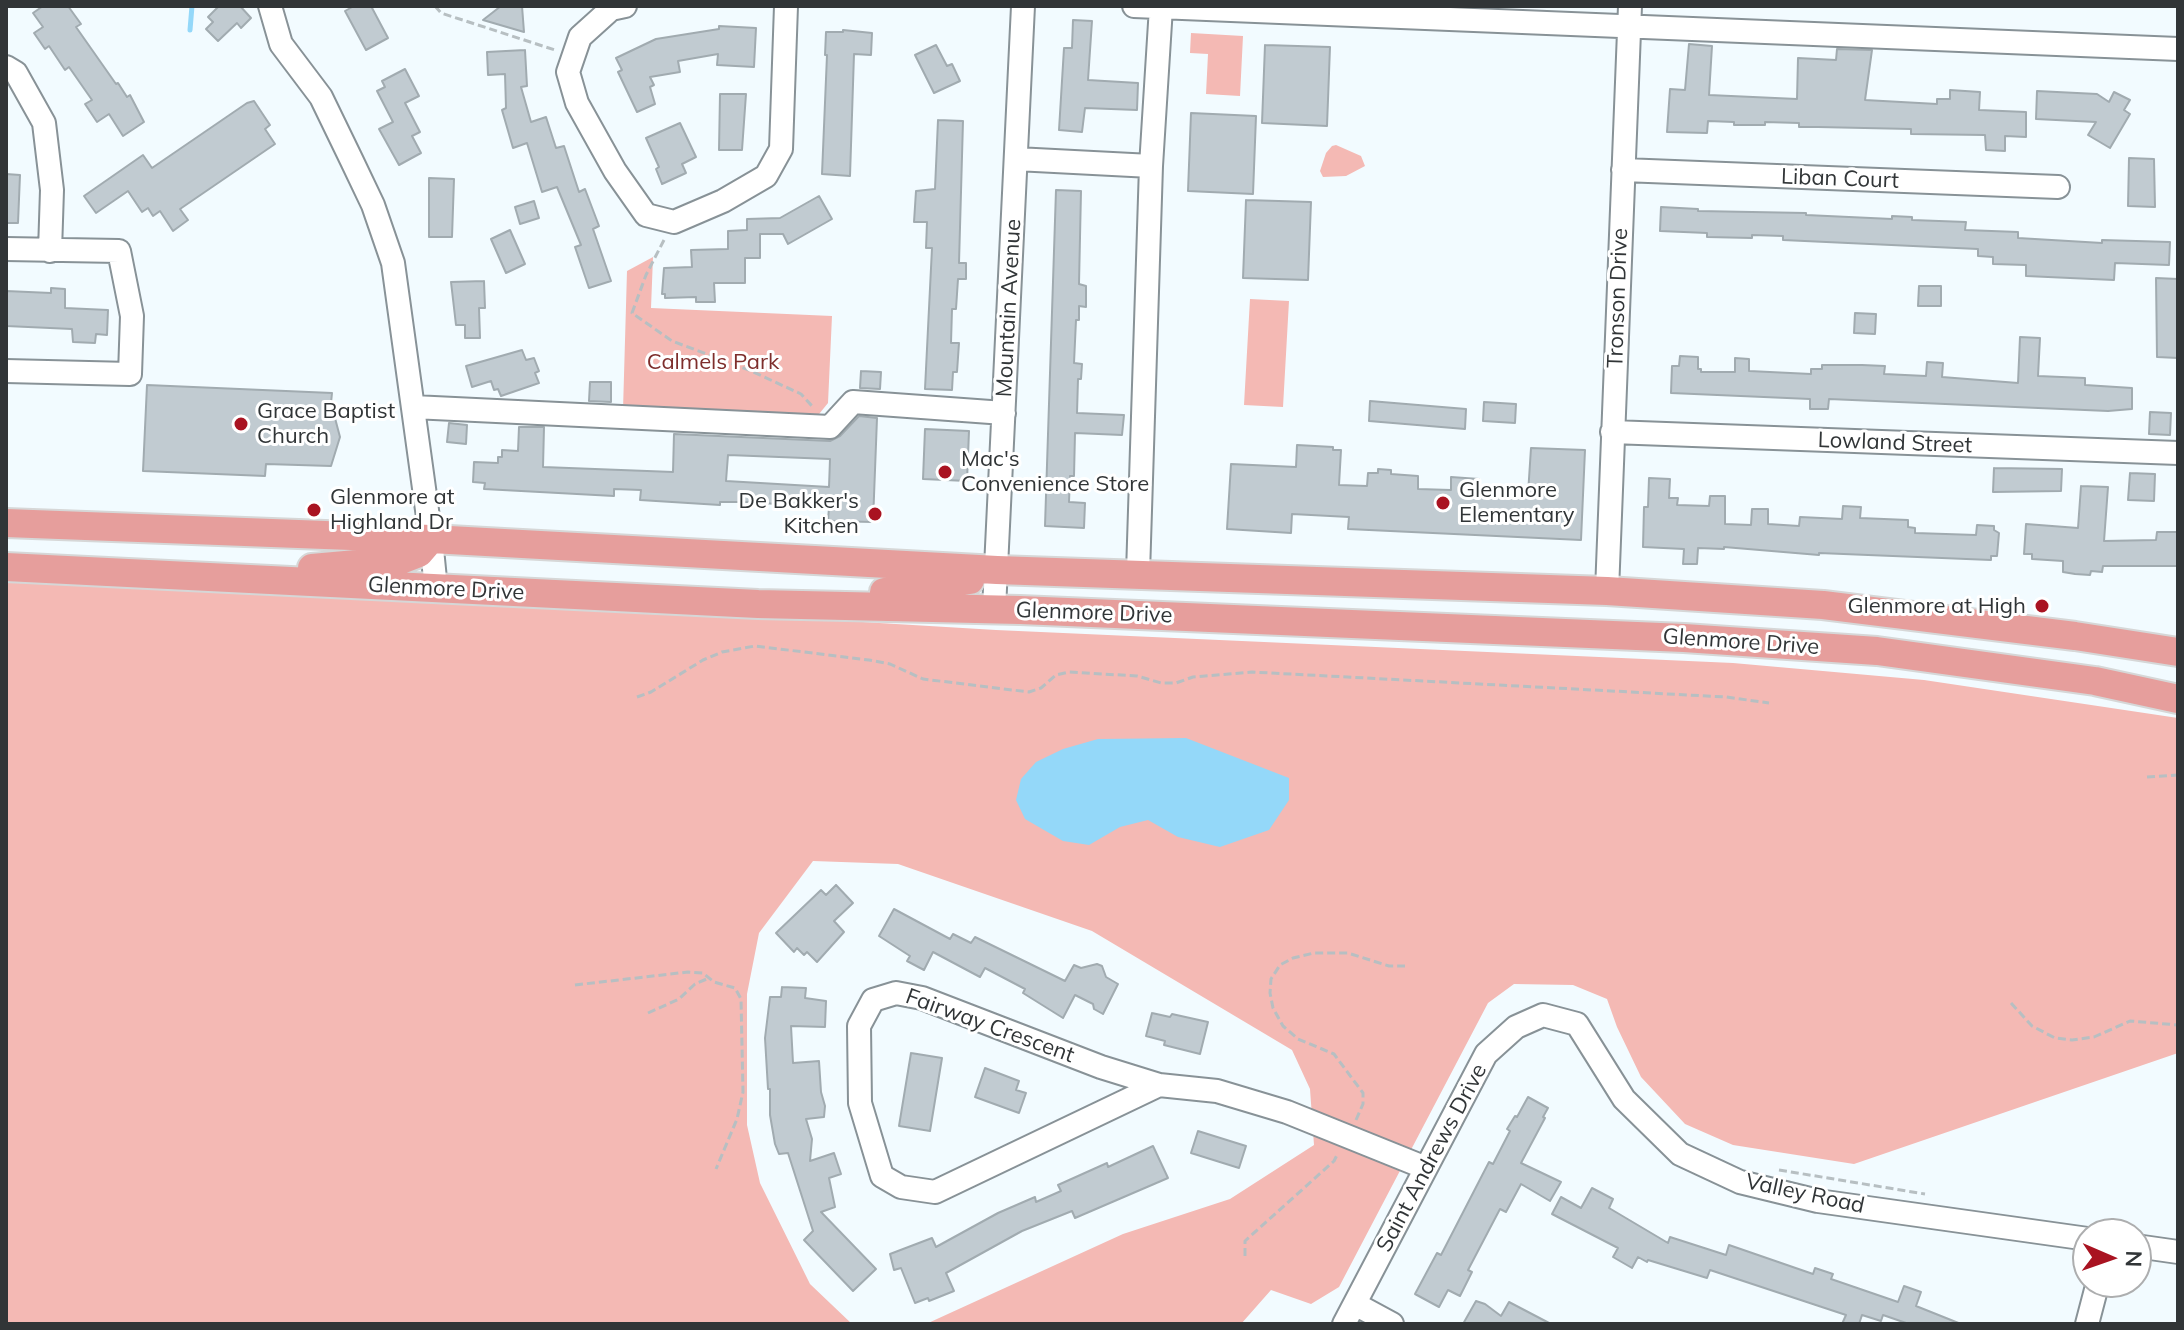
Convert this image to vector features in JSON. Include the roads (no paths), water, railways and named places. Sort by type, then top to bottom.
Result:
[{"type":"main road","name":"Glenmore Drive","points":[[6,523],[431,539],[997,570],[1607,591],[1823,605],[2178,652]]},
{"type":"main road","points":[[213,576],[401,560],[419,553],[431,539]]},
{"type":"main road","name":"Glenmore Drive","points":[[6,567],[758,604],[994,609],[1684,638],[1877,651],[2095,681],[2178,699]]},
{"type":"main road","points":[[758,604],[921,588],[967,581],[997,570]]},
{"type":"main road","points":[[2095,681],[2178,688]]},
{"type":"street","points":[[270,6],[281,44],[321,97],[373,205],[393,263],[436,589]]},
{"type":"street","points":[[625,6],[611,9],[580,37],[568,72],[577,103],[615,171],[646,215],[674,222],[723,201],[766,176],[781,149],[786,6]]},
{"type":"street","name":"Mountain Avenue","points":[[994,609],[1023,6]]},
{"type":"street","points":[[1134,6],[1630,16],[2178,49]]},
{"type":"street","points":[[1138,573],[1151,166],[1161,7]]},
{"type":"street","name":"Tronson Drive","points":[[1607,591],[1630,16]]},
{"type":"street","points":[[6,67],[16,73],[44,123],[52,190],[50,251]]},
{"type":"street","points":[[1016,159],[1151,166]]},
{"type":"street","name":"Liban Court","points":[[1623,170],[2058,187]]},
{"type":"street","points":[[6,249],[119,251],[132,316],[130,374],[6,371]]},
{"type":"street","points":[[413,407],[830,427],[853,402],[1004,413]]},
{"type":"street","name":"Lowland Street","points":[[1612,432],[2178,453]]},
{"type":"street","name":"Fairway Crescent","points":[[1159,1085],[935,1192],[901,1187],[882,1176],[860,1103],[859,1026],[873,1000],[896,993],[922,998],[1101,1067],[1159,1085],[1217,1091],[1287,1112],[1426,1168]]},
{"type":"street","name":"Saint Andrews Drive","points":[[1350,1314],[1486,1054],[1516,1027],[1543,1015]]},
{"type":"street","name":"Valley Road","points":[[1543,1015],[1577,1024],[1624,1099],[1680,1154],[1740,1182],[1818,1201],[2072,1230]]},
{"type":"street","points":[[2152,1244],[2178,1252]]},
{"type":"street","points":[[2087,1324],[2094,1298]]},
{"type":"street","points":[[1350,1314],[1392,1324]]},
{"type":"water","points":[[1186,738],[1289,778],[1289,800],[1269,830],[1220,847],[1178,837],[1148,820],[1120,827],[1089,845],[1063,841],[1025,819],[1016,800],[1021,779],[1036,762],[1063,749],[1098,739]]},
{"type":"waterway","points":[[190,30],[192,6]]},
{"type":"place","name":"Grace Baptist Church","points":[[241,424]]},
{"type":"place","name":"Mac's Convenience Store","points":[[945,472]]},
{"type":"place","name":"Glenmore Elementary","points":[[1443,503]]},
{"type":"place","name":"Glenmore at Highland Dr","points":[[314,510]]},
{"type":"place","name":"De Bakker's Kitchen","points":[[875,514]]},
{"type":"place","name":"Glenmore at High","points":[[2042,606]]},
{"type":"park label","name":"Calmels Park","points":[[713,362]]}]
